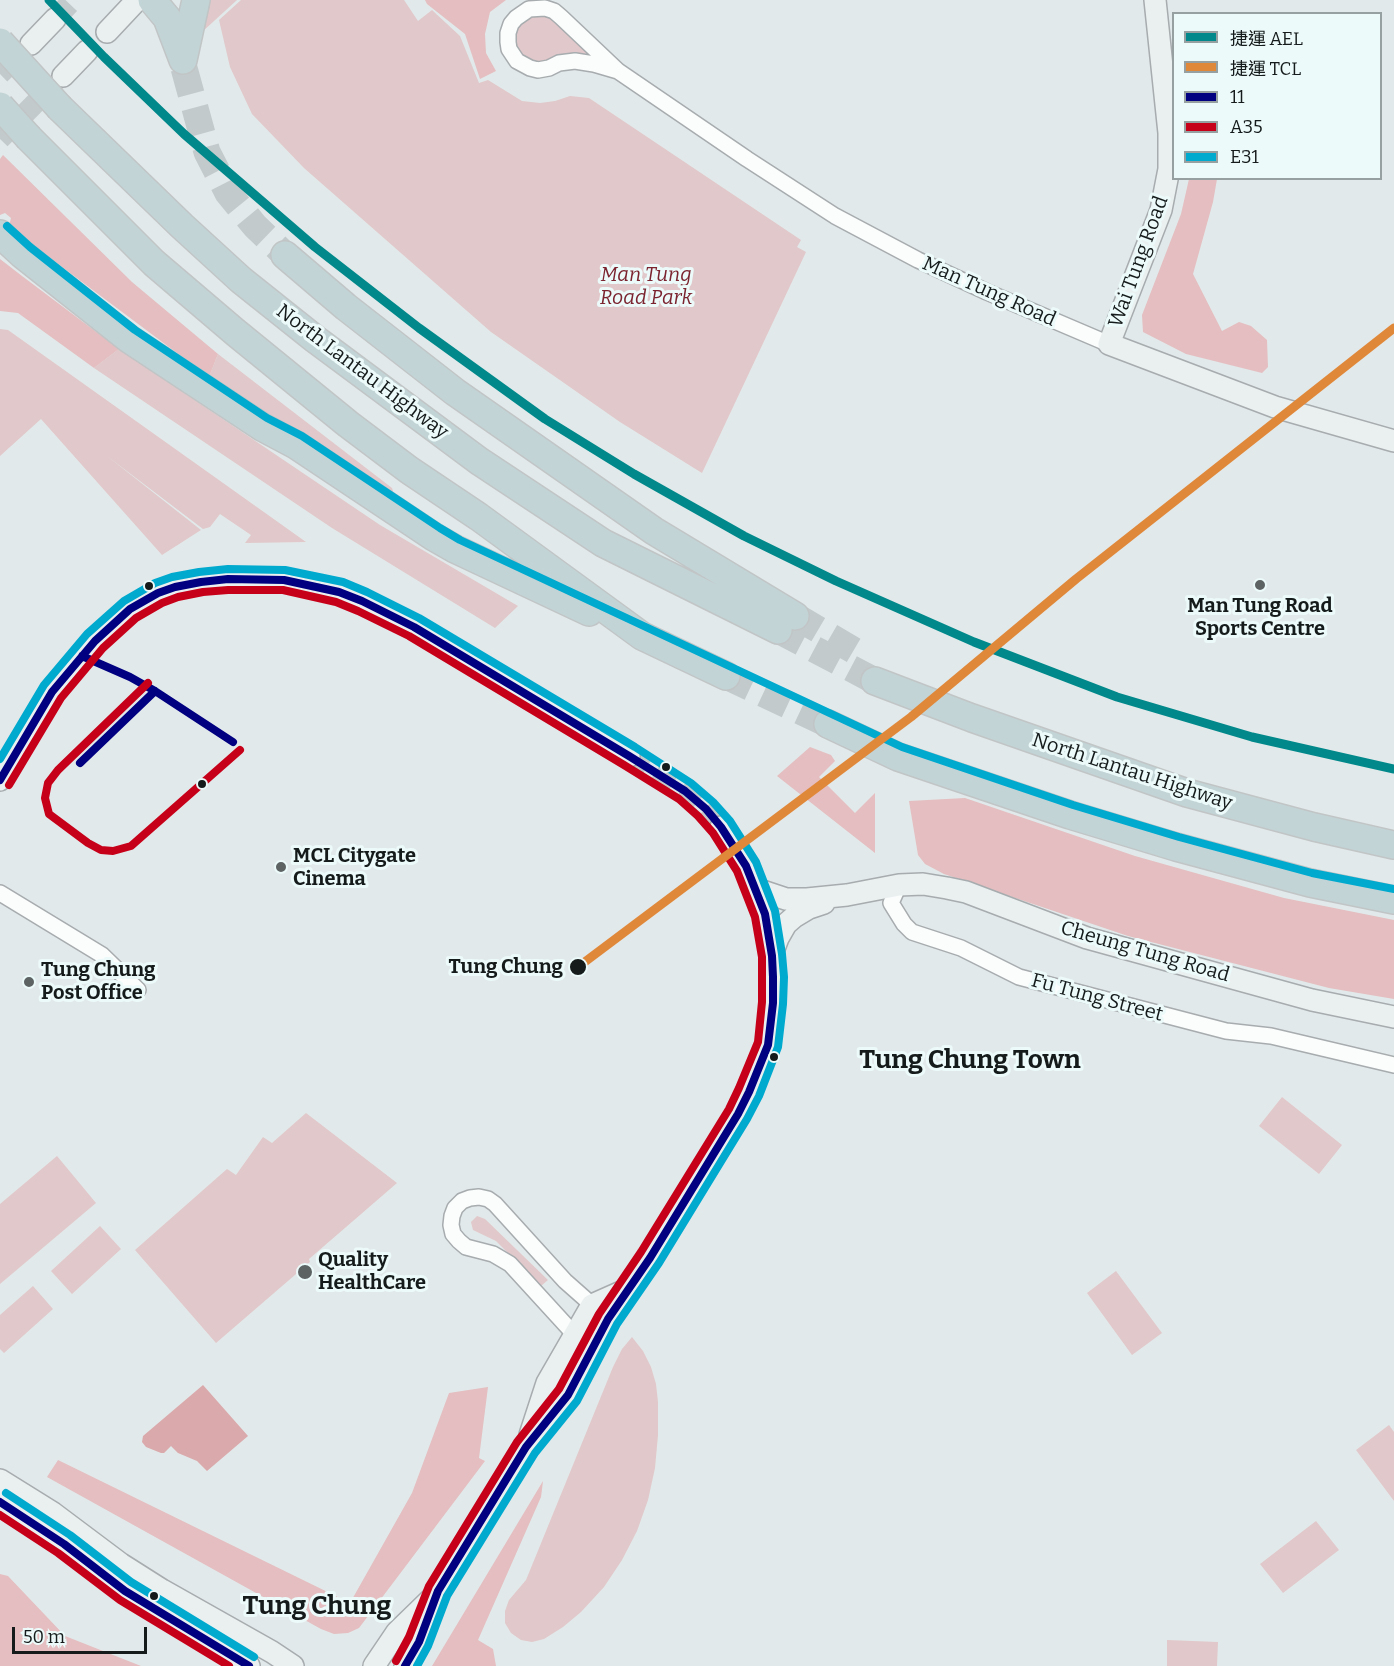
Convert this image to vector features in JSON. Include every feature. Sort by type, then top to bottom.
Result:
[{"type":"highway","points":[[152,0],[167,18],[184,64],[196,0]]},
{"type":"highway","name":"North Lantau Highway","points":[[0,42],[60,108],[241,280],[315,339],[479,461],[603,543],[786,623],[456,392],[346,307],[285,255]]},
{"type":"highway","points":[[0,106],[154,263],[235,332],[348,424],[409,470],[642,636]]},
{"type":"highway","points":[[0,234],[129,339],[262,427],[296,445],[434,537],[455,549],[726,676]]},
{"type":"highway","name":"North Lantau Highway","points":[[881,676],[972,718],[1188,793],[1314,828],[1394,845]]},
{"type":"highway","points":[[828,724],[898,757],[1070,815],[1176,847],[1299,880],[1394,900]]},
{"type":"street","points":[[107,32],[137,0]]},
{"type":"street","name":"Wai Tung Road","points":[[1109,344],[1161,210],[1169,169],[1168,123],[1155,0]]},
{"type":"street","name":"Man Tung Road","points":[[618,71],[575,61],[559,63],[538,70],[530,68],[517,61],[509,49],[508,33],[511,24],[529,9],[545,8],[554,11],[618,71],[712,135],[835,216],[958,279],[1109,344],[1275,406],[1394,441]]},
{"type":"street","points":[[32,44],[55,19]]},
{"type":"street","points":[[63,76],[87,51]]},
{"type":"street","points":[[0,780],[52,692],[95,641],[121,617],[158,593],[175,587],[228,579],[284,580],[339,592],[362,602],[414,627],[629,756]]},
{"type":"street","points":[[405,1666],[419,1642],[438,1591],[526,1447],[568,1395],[608,1319],[631,1287],[738,1114],[768,1045],[773,1003],[772,956],[765,914],[742,859],[722,827]]},
{"type":"street","name":"Cheung Tung Road","points":[[899,885],[923,884],[966,892],[1087,938],[1312,1000],[1394,1017]]},
{"type":"street","points":[[756,889],[786,899],[807,899],[847,895],[899,885]]},
{"type":"street","name":"Fu Tung Street","points":[[899,885],[891,903],[912,932],[961,948],[1019,977],[1226,1031],[1271,1036],[1394,1065]]},
{"type":"street","points":[[0,893],[102,955],[138,990]]},
{"type":"street","points":[[772,956],[778,938],[786,924],[794,917],[809,908],[847,895]]},
{"type":"street","points":[[574,1334],[510,1264],[493,1254],[466,1247],[453,1234],[452,1216],[455,1208],[462,1201],[479,1197],[495,1204],[565,1281],[608,1319]]},
{"type":"street","points":[[526,1447],[547,1383],[592,1305],[631,1287]]},
{"type":"street","points":[[574,1334],[608,1319]]},
{"type":"street","points":[[0,1480],[53,1513],[120,1564],[293,1666]]},
{"type":"street","points":[[0,1502],[64,1544],[125,1591],[249,1666]]},
{"type":"street","points":[[374,1666],[397,1632],[438,1591]]},
{"type":"green space","points":[[201,0],[237,0],[202,32]]},
{"type":"green space","name":"Man Tung Road Park","points":[[241,0],[404,0],[418,21],[432,10],[460,36],[479,83],[488,80],[522,101],[540,103],[570,96],[589,98],[801,240],[797,247],[806,252],[702,473],[620,422],[491,332],[304,168],[252,114],[230,67],[219,20]]},
{"type":"green space","points":[[534,15],[547,16],[554,21],[588,54],[569,55],[541,64],[523,59],[514,43],[516,28],[524,20]]},
{"type":"green space","points":[[0,329],[8,330],[306,542],[245,543],[251,535],[220,514],[210,527],[203,529],[107,456],[201,530],[162,555],[41,419],[0,456]]},
{"type":"green space","points":[[119,349],[380,525],[518,606],[495,628],[332,528],[94,368]]},
{"type":"green space","points":[[218,354],[392,488],[394,494],[389,496],[209,377]]},
{"type":"green space","points":[[1282,1097],[1342,1145],[1319,1174],[1259,1126]]},
{"type":"green space","points":[[306,1113],[397,1183],[216,1343],[135,1250],[227,1169],[236,1175],[263,1137],[272,1143]]},
{"type":"green space","points":[[57,1156],[96,1203],[0,1284],[0,1204]]},
{"type":"green space","points":[[477,1216],[485,1219],[548,1280],[541,1286],[496,1241],[473,1230],[471,1222]]},
{"type":"green space","points":[[100,1226],[121,1249],[72,1294],[51,1271]]},
{"type":"green space","points":[[1116,1271],[1162,1333],[1132,1355],[1087,1293]]},
{"type":"green space","points":[[33,1286],[53,1309],[4,1353],[0,1349],[0,1315]]},
{"type":"green space","points":[[632,1337],[643,1351],[651,1367],[658,1402],[655,1468],[648,1500],[637,1531],[622,1560],[604,1587],[581,1612],[544,1639],[532,1642],[521,1640],[511,1633],[505,1623],[505,1611],[509,1600],[526,1580],[613,1367],[622,1349]]},
{"type":"green space","points":[[1389,1425],[1394,1432],[1394,1501],[1356,1450]]},
{"type":"green space","points":[[1316,1521],[1339,1550],[1283,1593],[1260,1564]]},
{"type":"green space","points":[[1167,1640],[1218,1642],[1217,1666],[1167,1666]]},
{"type":"shaded area","points":[[425,0],[506,0],[490,12],[485,34],[486,53],[496,71],[480,79],[465,34]]},
{"type":"shaded area","points":[[3,155],[132,282],[218,354],[209,377],[22,237],[8,230],[11,218],[5,213],[0,215],[0,159]]},
{"type":"shaded area","points":[[1189,180],[1217,180],[1193,274],[1222,331],[1239,322],[1251,326],[1267,340],[1268,367],[1262,373],[1186,354],[1143,332],[1142,315],[1181,214]]},
{"type":"shaded area","points":[[0,259],[119,349],[94,368],[18,313],[0,311]]},
{"type":"shaded area","points":[[810,747],[831,755],[835,761],[819,777],[855,813],[875,793],[875,853],[777,776]]},
{"type":"shaded area","points":[[965,798],[1135,856],[1284,898],[1394,920],[1394,999],[1329,988],[1128,936],[944,874],[925,864],[918,855],[909,801]]},
{"type":"shaded area","points":[[203,1385],[248,1436],[207,1471],[197,1461],[178,1453],[171,1446],[161,1453],[146,1447],[142,1442],[143,1436]]},
{"type":"shaded area","points":[[488,1387],[479,1458],[485,1461],[359,1628],[348,1633],[334,1634],[321,1629],[47,1477],[58,1460],[350,1603],[412,1493],[449,1393]]},
{"type":"shaded area","points":[[543,1481],[541,1497],[478,1640],[493,1649],[496,1666],[432,1666]]},
{"type":"shaded area","points":[[0,1574],[8,1576],[65,1636],[141,1666],[0,1666]]},
{"type":"tunnel","points":[[55,19],[73,0]]},
{"type":"tunnel","points":[[0,74],[26,49]]},
{"type":"tunnel","points":[[184,68],[207,152],[228,193],[255,226],[285,255]]},
{"type":"tunnel","points":[[0,139],[56,82]]},
{"type":"tunnel","points":[[795,616],[858,653]]},
{"type":"tunnel","points":[[778,630],[875,681]]},
{"type":"tunnel","points":[[726,676],[828,724]]},
{"type":"tunnel","points":[[629,756],[685,791],[706,809],[721,827]]},
{"type":"metro line","name":"AEL","points":[[49,0],[184,134],[315,247],[419,328],[545,419],[634,474],[744,536],[836,581],[974,642],[1117,697],[1252,737],[1394,769]]},
{"type":"metro line","name":"TCL","points":[[574,970],[911,717],[1076,579],[1394,328]]},
{"type":"transit line","name":"E31","points":[[7,226],[135,330],[267,418],[302,436],[460,540],[902,747],[1073,805],[1179,837],[1312,873],[1394,889]]},
{"type":"transit line","name":"E31","points":[[0,759],[44,685],[87,634],[124,601],[155,583],[172,577],[228,569],[285,570],[343,582],[419,618],[635,747],[691,783],[713,802],[730,821],[756,862],[775,911],[784,977],[778,1047],[759,1096],[659,1263],[617,1324],[577,1401],[535,1453],[447,1596],[428,1646],[417,1666]]},
{"type":"transit line","name":"11","points":[[0,780],[52,692],[95,641],[130,609],[158,593],[201,582],[228,579],[284,580],[339,592],[414,627],[629,756],[685,791],[706,809],[721,827],[746,866],[765,914],[773,977],[773,1003],[768,1045],[749,1092],[738,1114],[650,1258],[608,1319],[568,1395],[526,1447],[438,1591],[419,1642],[405,1666]]},
{"type":"transit line","name":"A35","points":[[9,785],[61,698],[103,648],[136,618],[162,603],[203,592],[283,590],[336,602],[409,636],[679,799],[713,833],[737,871],[755,917],[762,957],[762,1002],[758,1042],[739,1088],[729,1109],[641,1252],[599,1314],[559,1389],[517,1442],[429,1586],[409,1637],[396,1661]]},
{"type":"transit line","name":"11","points":[[82,656],[130,677],[155,691],[233,742]]},
{"type":"transit line","name":"A35","points":[[148,683],[58,770],[48,783],[45,798],[49,814],[88,843],[101,850],[113,851],[131,846],[240,750]]},
{"type":"transit line","name":"11","points":[[80,763],[155,691]]},
{"type":"transit line","name":"E31","points":[[6,1493],[70,1535],[131,1582],[254,1657]]},
{"type":"transit line","name":"11","points":[[0,1502],[64,1544],[125,1591],[249,1666]]},
{"type":"transit line","name":"A35","points":[[0,1515],[58,1553],[120,1600],[229,1666]]},
{"type":"place","name":"Man Tung Road Sports Centre","points":[[1260,585]]},
{"type":"place","name":"MCL Citygate Cinema","points":[[281,867]]},
{"type":"place","name":"Tung Chung","points":[[578,967]]},
{"type":"place","name":"Tung Chung Post Office","points":[[29,982]]},
{"type":"place","name":"Quality HealthCare","points":[[305,1272]]},
{"type":"district","name":"Tung Chung Town","points":[[970,1061]]},
{"type":"district","name":"Tung Chung","points":[[317,1607]]}]
